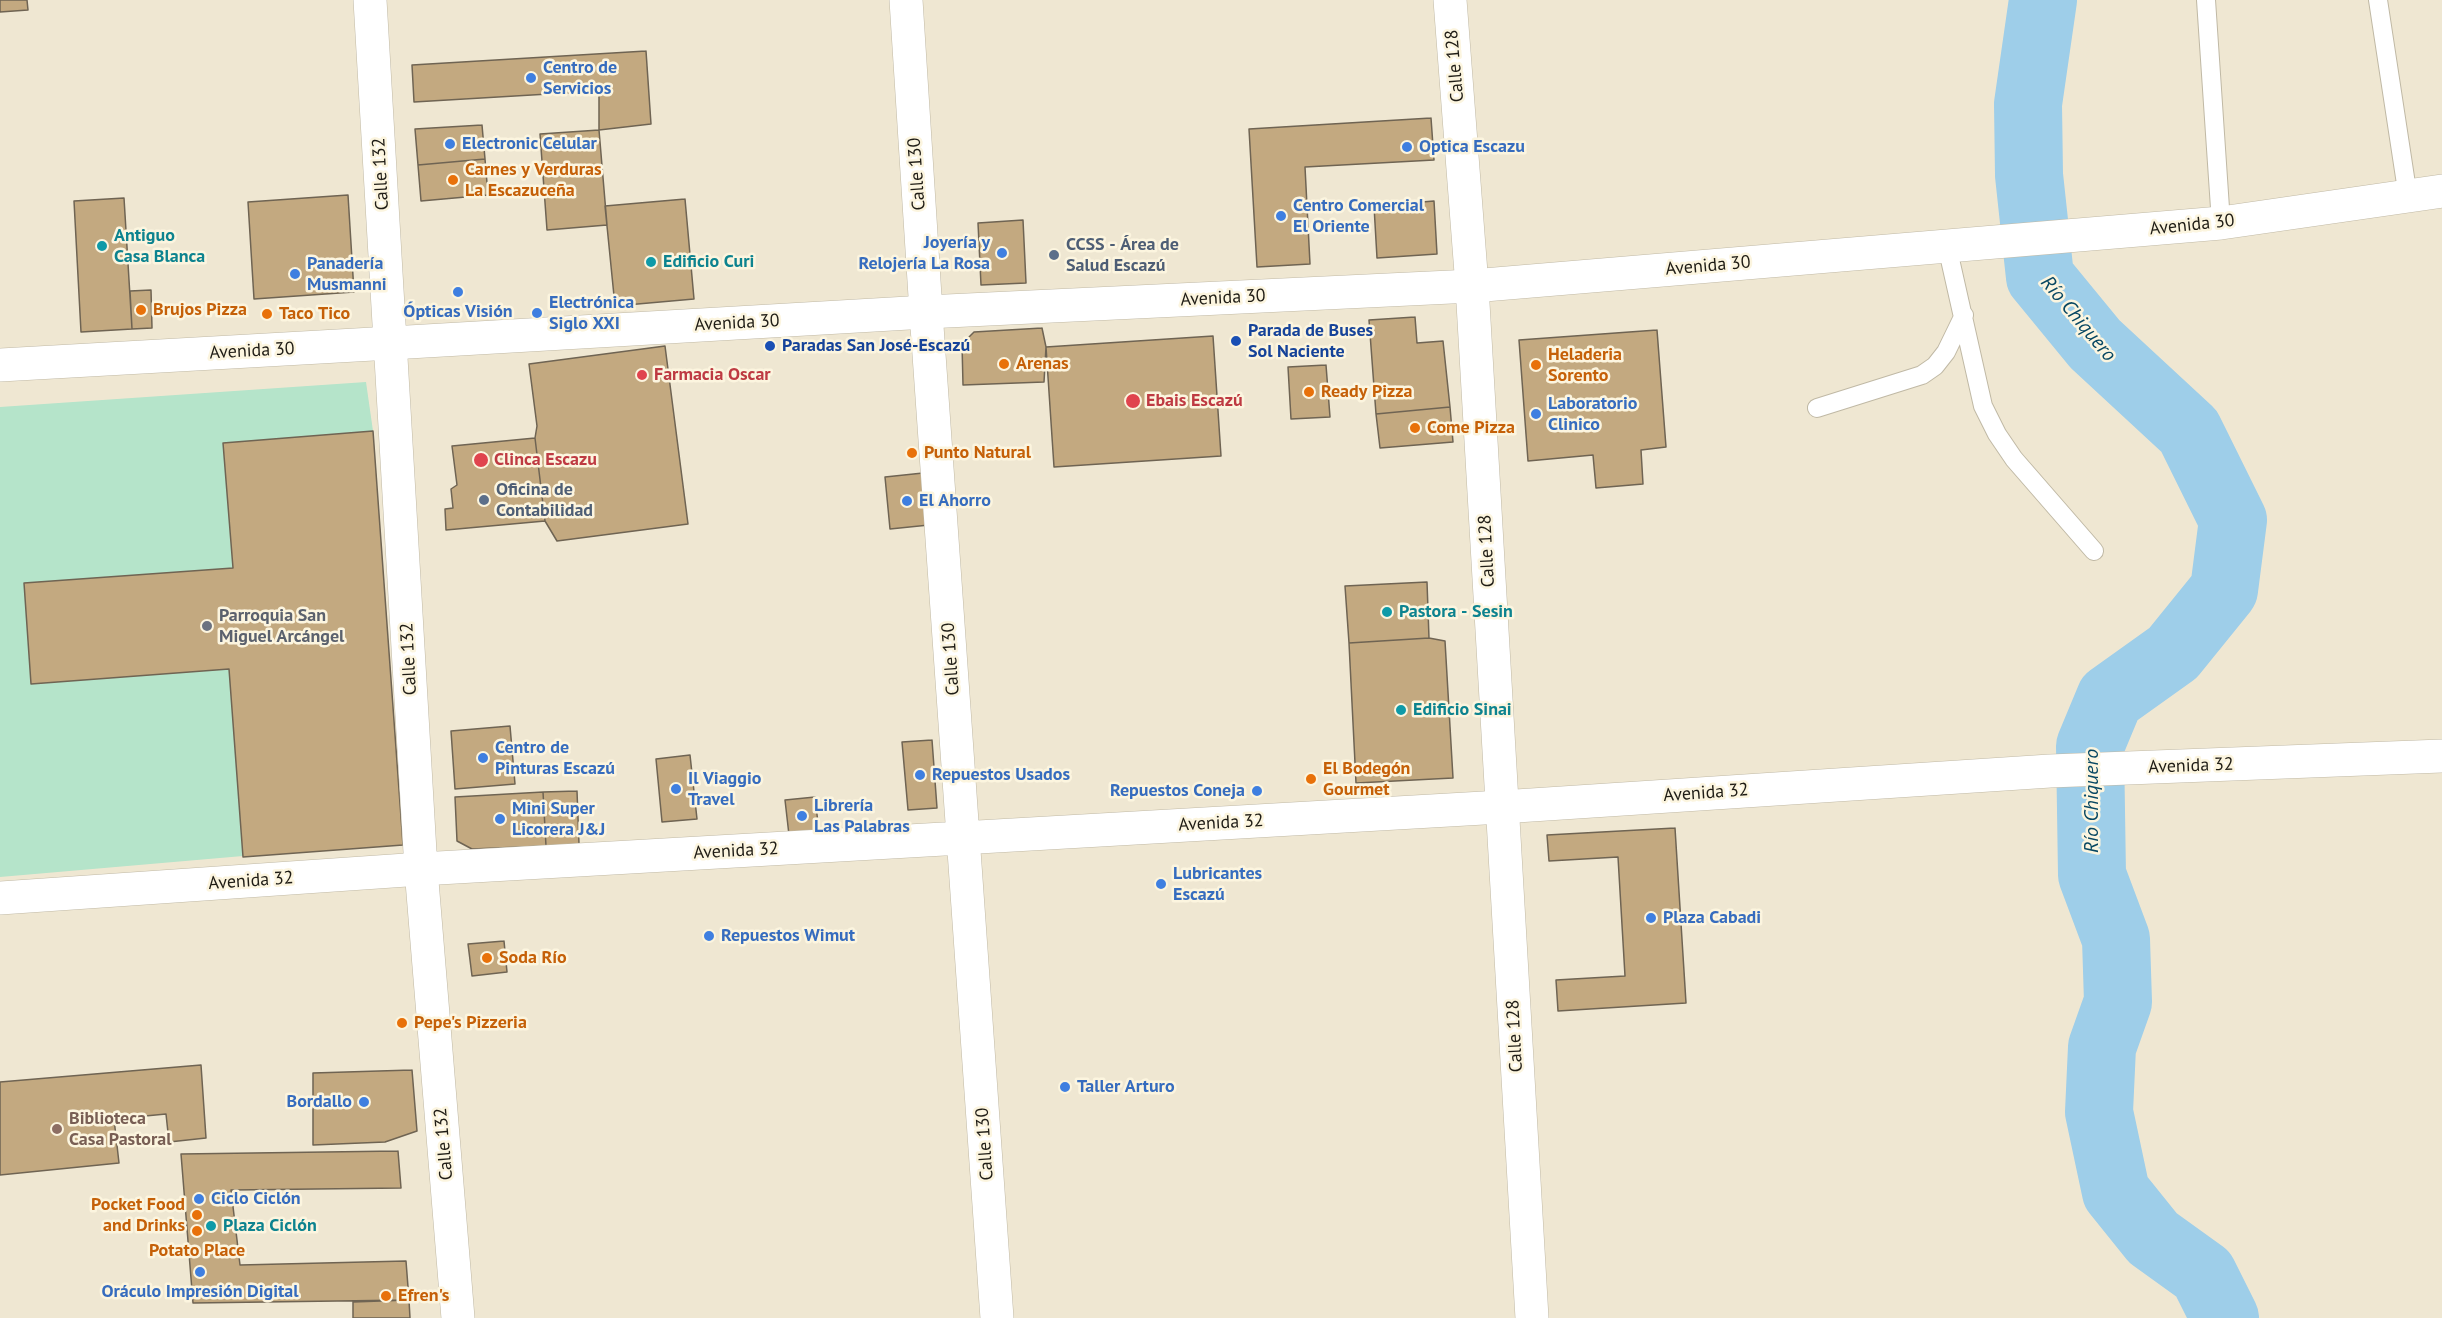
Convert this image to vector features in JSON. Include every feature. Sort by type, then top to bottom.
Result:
[{"type":"street","name":"Calle 132","points":[[370,0],[422,869],[458,1318]]},
{"type":"street","name":"Calle 130","points":[[906,0],[996,1318]]},
{"type":"street","name":"Calle 128","points":[[1450,0],[1472,286],[1532,1318]]},
{"type":"street","name":"Avenida 30","points":[[0,365],[926,312],[1472,286],[2221,223],[2442,191]]},
{"type":"street","name":"Avenida 32","points":[[0,898],[422,869],[1501,807],[2050,771],[2442,756]]},
{"type":"lane","points":[[2206,0],[2221,223]]},
{"type":"lane","points":[[2378,0],[2408,197]]},
{"type":"lane","points":[[1947,246],[1983,406],[1997,434],[2014,459],[2094,551]]},
{"type":"lane","points":[[1817,408],[1922,375],[1935,366],[1946,352],[1964,315]]},
{"type":"green space","points":[[366,382],[373,431],[223,443],[233,568],[32,684],[229,669],[243,856],[0,877],[0,407]]},
{"type":"building","points":[[0,0],[27,0],[28,10],[0,12]]},
{"type":"building","name":"Centro de Servicios","points":[[646,51],[651,124],[599,130],[599,91],[414,102],[412,65]]},
{"type":"building","name":"Centro Comercial El Oriente","points":[[1431,118],[1434,160],[1305,167],[1310,264],[1257,267],[1249,129]]},
{"type":"building","name":"Electronic Celular","points":[[482,125],[485,159],[418,165],[415,129]]},
{"type":"building","points":[[599,130],[607,225],[547,230],[540,134]]},
{"type":"building","name":"Carnes y Verduras La Escazuceña","points":[[485,159],[488,195],[421,201],[418,165]]},
{"type":"building","points":[[348,195],[354,292],[254,299],[248,202]]},
{"type":"building","name":"Antiguo Casa Blanca","points":[[124,198],[132,329],[81,332],[74,201]]},
{"type":"building","name":"Edificio Curi","points":[[685,199],[694,299],[615,306],[605,206]]},
{"type":"building","points":[[1434,201],[1437,254],[1377,258],[1374,206]]},
{"type":"building","name":"Joyería y Relojería La Rosa","points":[[1023,220],[1026,283],[981,285],[978,223]]},
{"type":"building","name":"Brujos Pizza","points":[[151,290],[152,328],[132,329],[130,291]]},
{"type":"building","points":[[1415,317],[1417,343],[1443,341],[1450,407],[1376,414],[1369,320]]},
{"type":"building","name":"Arenas","points":[[1042,328],[1046,347],[1044,382],[963,385],[962,344],[974,332]]},
{"type":"building","points":[[1657,330],[1666,447],[1641,450],[1643,484],[1596,488],[1593,455],[1528,461],[1519,340]]},
{"type":"building","name":"Ebais Escazú","points":[[1213,336],[1221,456],[1054,467],[1046,347]]},
{"type":"building","points":[[665,346],[688,524],[557,541],[545,521],[529,364]]},
{"type":"building","name":"Ready Pizza","points":[[1326,365],[1330,417],[1291,419],[1288,367]]},
{"type":"building","name":"Come Pizza","points":[[1450,407],[1453,442],[1380,448],[1376,414]]},
{"type":"building","name":"Parroquia San Miguel Arcángel","points":[[373,431],[403,845],[243,857],[229,669],[31,684],[24,583],[233,568],[223,443]]},
{"type":"building","points":[[535,438],[545,521],[446,530],[445,509],[453,508],[451,489],[457,485],[452,446]]},
{"type":"building","name":"El Ahorro","points":[[923,473],[929,525],[890,529],[885,477]]},
{"type":"building","name":"Pastora - Sesin","points":[[1427,582],[1429,638],[1349,643],[1345,586]]},
{"type":"building","name":"Edificio Sinai","points":[[1429,638],[1445,641],[1453,778],[1356,783],[1349,643]]},
{"type":"building","name":"Centro de Pinturas Escazú","points":[[510,726],[515,784],[455,789],[451,731]]},
{"type":"building","name":"Repuestos Usados","points":[[932,740],[937,808],[908,810],[902,742]]},
{"type":"building","name":"Il Viaggio Travel","points":[[690,755],[697,819],[662,822],[656,759]]},
{"type":"building","points":[[577,791],[579,844],[546,846],[543,792]]},
{"type":"building","name":"Mini Super Licorera J&J","points":[[543,792],[546,846],[472,849],[457,841],[455,797]]},
{"type":"building","name":"Librería Las Palabras","points":[[815,797],[819,832],[789,835],[785,800]]},
{"type":"building","name":"Plaza Cabadi","points":[[1675,828],[1686,1003],[1558,1011],[1556,980],[1625,976],[1618,857],[1549,861],[1547,835]]},
{"type":"building","name":"Soda Río","points":[[504,941],[507,972],[472,976],[468,944]]},
{"type":"building","name":"Biblioteca Casa Pastoral","points":[[201,1065],[206,1138],[169,1142],[166,1114],[114,1119],[119,1163],[0,1175],[0,1082]]},
{"type":"building","name":"Bordallo","points":[[412,1070],[417,1131],[385,1142],[313,1145],[313,1073]]},
{"type":"building","name":"Plaza Ciclón","points":[[398,1151],[401,1188],[231,1190],[240,1265],[406,1261],[409,1300],[193,1303],[181,1154]]},
{"type":"building","points":[[409,1300],[410,1318],[353,1318],[353,1302]]},
{"type":"waterway","name":"Río Chiquero","points":[[2043,0],[2028,104],[2029,175],[2040,277],[2095,344],[2189,431],[2233,520],[2224,590],[2173,653],[2110,698],[2090,746],[2092,875],[2116,939],[2118,1002],[2102,1047],[2099,1112],[2116,1192],[2153,1238],[2203,1274],[2225,1318]]},
{"type":"place","name":"Centro de Servicios","points":[[531,78]]},
{"type":"place","name":"Electronic Celular","points":[[450,144]]},
{"type":"place","name":"Optica Escazu","points":[[1407,147]]},
{"type":"place","name":"Carnes y Verduras La Escazuceña","points":[[453,180]]},
{"type":"place","name":"Centro Comercial El Oriente","points":[[1281,216]]},
{"type":"place","name":"Antiguo Casa Blanca","points":[[102,246]]},
{"type":"place","name":"Joyería y Relojería La Rosa","points":[[1002,253]]},
{"type":"place","name":"CCSS - Área de Salud Escazú","points":[[1054,255]]},
{"type":"place","name":"Edificio Curi","points":[[651,262]]},
{"type":"place","name":"Panadería Musmanni","points":[[295,274]]},
{"type":"place","name":"Ópticas Visión","points":[[458,292]]},
{"type":"place","name":"Brujos Pizza","points":[[141,310]]},
{"type":"place","name":"Electrónica Siglo XXI","points":[[537,313]]},
{"type":"place","name":"Taco Tico","points":[[267,314]]},
{"type":"place","name":"Parada de Buses Sol Naciente","points":[[1236,341]]},
{"type":"place","name":"Paradas San José-Escazú","points":[[770,346]]},
{"type":"place","name":"Arenas","points":[[1004,364]]},
{"type":"place","name":"Heladeria Sorento","points":[[1536,365]]},
{"type":"place","name":"Farmacia Oscar","points":[[642,375]]},
{"type":"place","name":"Ready Pizza","points":[[1309,392]]},
{"type":"place","name":"Ebais Escazú","points":[[1133,401]]},
{"type":"place","name":"Laboratorio Clinico","points":[[1536,414]]},
{"type":"place","name":"Come Pizza","points":[[1415,428]]},
{"type":"place","name":"Punto Natural","points":[[912,453]]},
{"type":"place","name":"Clinca Escazu","points":[[481,460]]},
{"type":"place","name":"Oficina de Contabilidad","points":[[484,500]]},
{"type":"place","name":"El Ahorro","points":[[907,501]]},
{"type":"place","name":"Pastora - Sesin","points":[[1387,612]]},
{"type":"place","name":"Parroquia San Miguel Arcángel","points":[[207,626]]},
{"type":"place","name":"Edificio Sinai","points":[[1401,710]]},
{"type":"place","name":"Centro de Pinturas Escazú","points":[[483,758]]},
{"type":"place","name":"Repuestos Usados","points":[[920,775]]},
{"type":"place","name":"El Bodegón Gourmet","points":[[1311,779]]},
{"type":"place","name":"Il Viaggio Travel","points":[[676,789]]},
{"type":"place","name":"Repuestos Coneja","points":[[1257,791]]},
{"type":"place","name":"Librería Las Palabras","points":[[802,816]]},
{"type":"place","name":"Mini Super Licorera J&J","points":[[500,819]]},
{"type":"place","name":"Lubricantes Escazú","points":[[1161,884]]},
{"type":"place","name":"Plaza Cabadi","points":[[1651,918]]},
{"type":"place","name":"Repuestos Wimut","points":[[709,936]]},
{"type":"place","name":"Soda Río","points":[[487,958]]},
{"type":"place","name":"Pepe's Pizzeria","points":[[402,1023]]},
{"type":"place","name":"Taller Arturo","points":[[1065,1087]]},
{"type":"place","name":"Bordallo","points":[[364,1102]]},
{"type":"place","name":"Biblioteca Casa Pastoral","points":[[57,1129]]},
{"type":"place","name":"Ciclo Ciclón","points":[[199,1199]]},
{"type":"place","name":"Pocket Food and Drinks","points":[[197,1215]]},
{"type":"place","name":"Plaza Ciclón","points":[[211,1226]]},
{"type":"place","name":"Potato Place","points":[[197,1231]]},
{"type":"place","name":"Oráculo Impresión Digital","points":[[200,1272]]},
{"type":"place","name":"Efren's","points":[[386,1296]]}]
